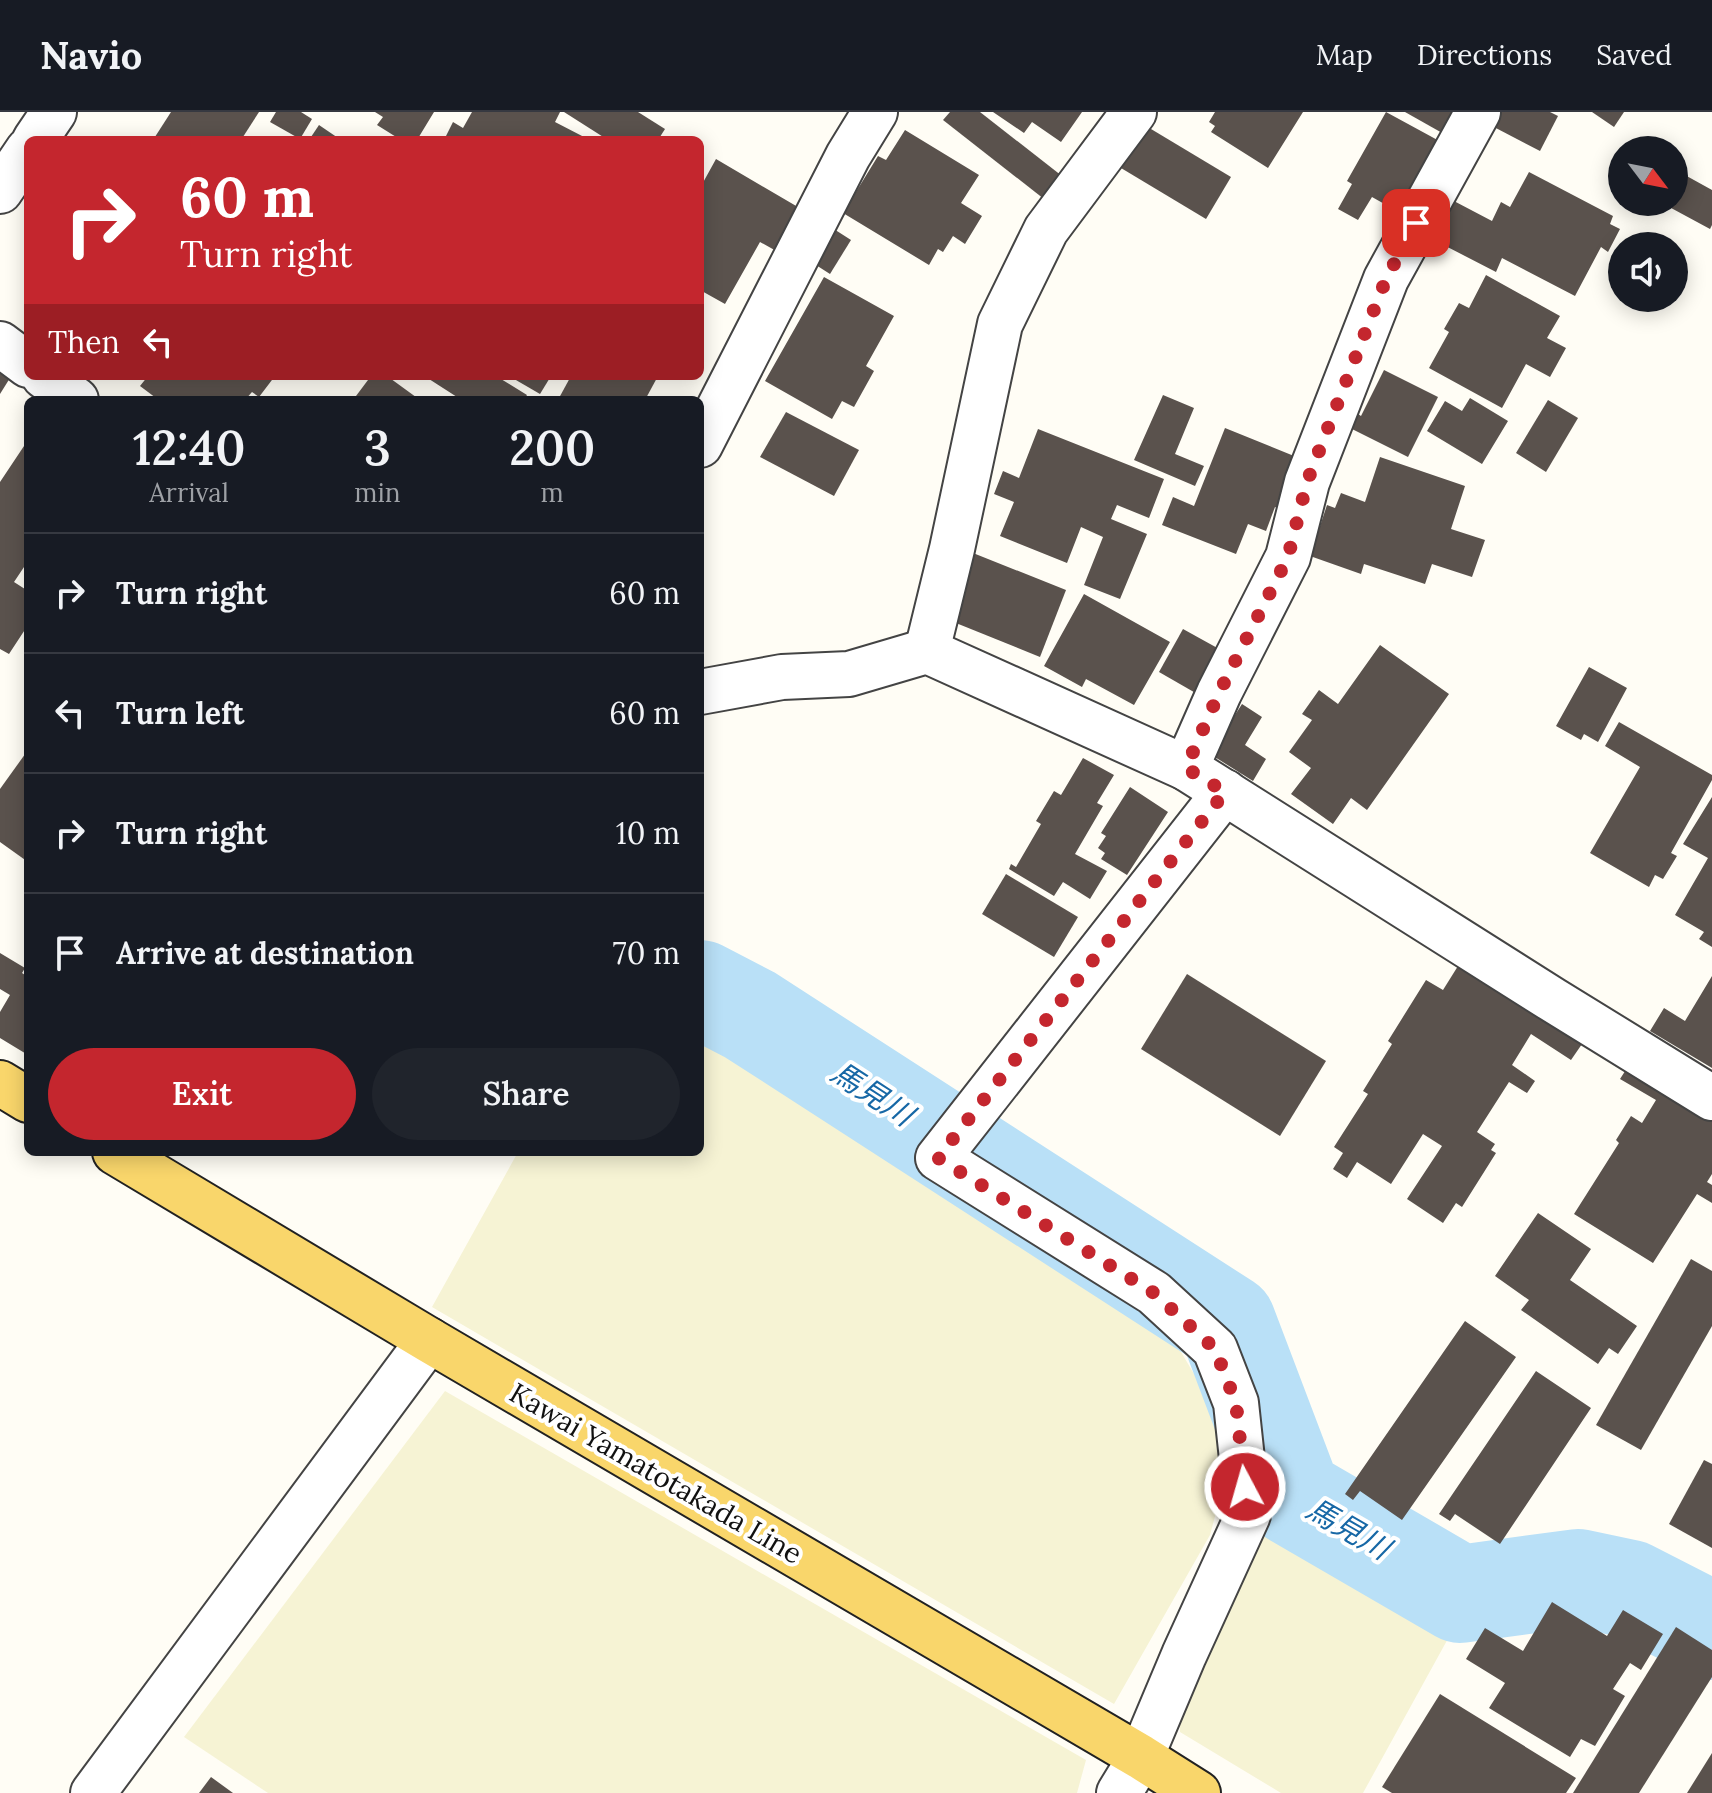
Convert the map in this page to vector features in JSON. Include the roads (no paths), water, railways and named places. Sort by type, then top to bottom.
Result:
[{"type":"main road","points":[[0,1083],[24,1098]]},
{"type":"main road","name":"Kawai Yamatotakada Line","points":[[122,1156],[429,1340],[1130,1775],[1198,1793]]},
{"type":"street","points":[[38,136],[54,112]]},
{"type":"street","points":[[704,437],[848,156],[875,112]]},
{"type":"street","points":[[927,651],[1000,324],[1046,230],[1134,112]]},
{"type":"street","points":[[1186,768],[1219,693],[1288,557],[1307,482],[1386,279],[1478,112]]},
{"type":"street","points":[[0,191],[24,156]]},
{"type":"street","points":[[0,344],[24,362]]},
{"type":"street","points":[[49,380],[71,396]]},
{"type":"street","points":[[704,691],[782,677],[849,674],[927,651],[1186,768],[1712,1098]]},
{"type":"street","points":[[1130,1775],[1248,1515],[1236,1403],[1215,1349],[1154,1293],[948,1146],[1225,792]]},
{"type":"street","points":[[93,1793],[429,1340]]},
{"type":"waterway","name":"馬見川","points":[[704,991],[750,1015],[1227,1323],[1293,1497],[1460,1594],[1578,1578],[1630,1589],[1712,1631]]}]
